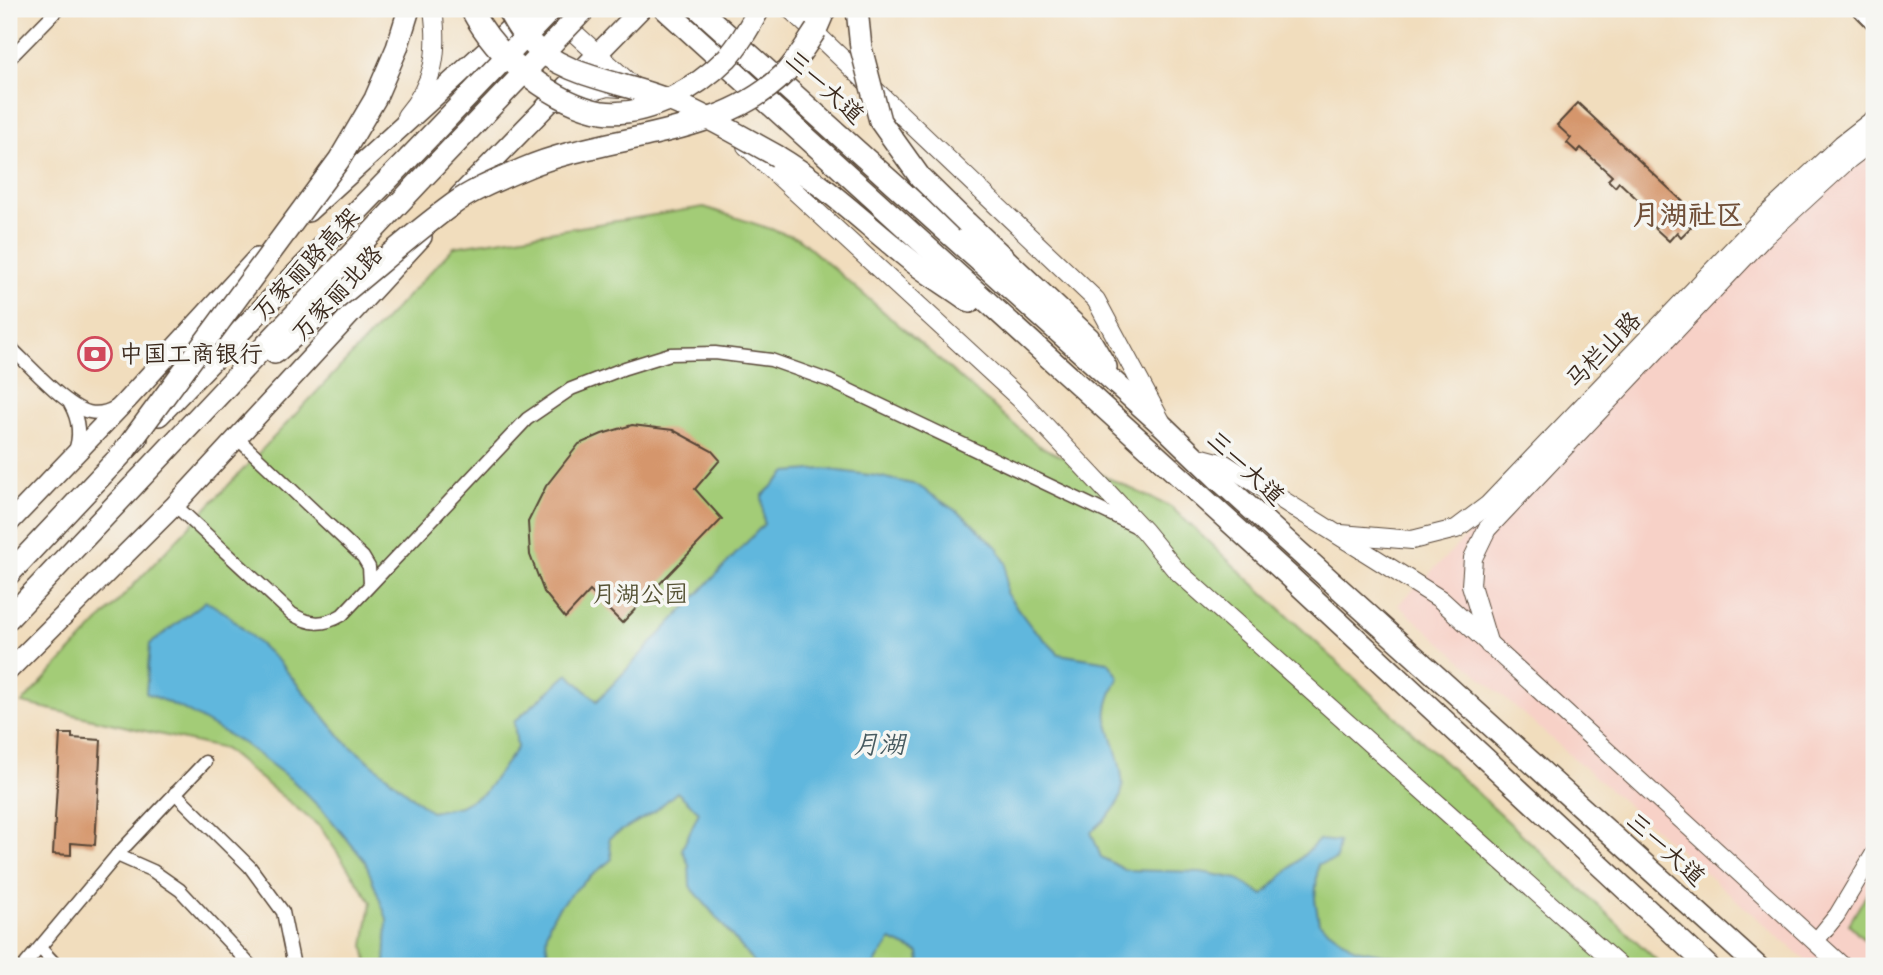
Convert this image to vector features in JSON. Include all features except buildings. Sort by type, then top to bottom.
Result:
[{"type":"highway","points":[[125,450],[339,160],[375,99],[410,9]]},
{"type":"highway","points":[[471,9],[498,51],[521,71],[542,87],[573,103],[602,112],[634,111],[685,90],[727,57],[747,32],[760,9]]},
{"type":"highway","points":[[506,9],[527,40],[568,67],[594,78],[640,88],[673,101],[717,122],[805,173],[907,258],[1047,356]]},
{"type":"highway","name":"万家丽路高架","points":[[9,574],[550,9]]},
{"type":"highway","name":"万家丽路高架","points":[[9,618],[585,9]]},
{"type":"highway","name":"三一大道","points":[[665,9],[1287,574],[1708,966]]},
{"type":"highway","name":"三一大道","points":[[699,9],[1163,426],[1756,966]]},
{"type":"highway","points":[[179,437],[336,299],[454,203],[536,164],[579,150],[684,128],[741,103],[783,75],[816,30],[825,9]]},
{"type":"highway","points":[[858,9],[861,48],[880,121],[920,177],[1089,338],[1116,384]]},
{"type":"main road","points":[[381,146],[414,106],[434,68],[437,44],[433,9]]},
{"type":"main road","points":[[9,523],[126,401],[255,260],[531,9]]},
{"type":"main road","points":[[550,9],[636,89]]},
{"type":"main road","name":"万家丽北路","points":[[9,670],[175,505],[468,187],[641,9]]},
{"type":"main road","points":[[790,9],[1096,300],[1163,426]]},
{"type":"main road","points":[[550,102],[607,87],[636,89],[668,98],[728,129],[1020,399],[1144,531],[1175,569],[1619,966]]},
{"type":"main road","name":"马栏山路","points":[[1334,533],[1412,540],[1456,529],[1488,505],[1759,222],[1842,144],[1874,119]]},
{"type":"main road","name":"马栏山路","points":[[1489,645],[1471,585],[1474,558],[1487,528],[1764,237],[1849,159],[1874,140]]},
{"type":"main road","points":[[1192,455],[1225,464],[1440,600],[1842,966]]},
{"type":"street","points":[[9,59],[58,9]]},
{"type":"street","points":[[1858,9],[1874,25]]},
{"type":"street","points":[[9,346],[70,404],[86,412],[107,412],[126,401]]},
{"type":"street","points":[[175,505],[292,614],[306,622],[319,625],[330,622],[342,615],[527,419],[571,389],[625,368],[670,355],[715,354],[771,360],[830,381],[1144,531]]},
{"type":"street","points":[[70,404],[78,421],[78,444],[73,457]]},
{"type":"street","points":[[237,438],[363,557],[369,567],[370,584]]},
{"type":"street","points":[[363,557],[395,558]]},
{"type":"street","points":[[24,966],[117,855],[205,761]]},
{"type":"street","points":[[175,793],[250,867],[283,912],[294,966]]},
{"type":"street","points":[[1815,942],[1837,915],[1874,853]]},
{"type":"street","points":[[117,855],[153,871],[180,890],[251,966]]},
{"type":"street","points":[[40,948],[57,966]]},
{"type":"shaded area","points":[[1874,125],[1874,966],[1812,966],[1398,605]]},
{"type":"green space","name":"月湖公园","points":[[704,207],[798,238],[1039,446],[1171,507],[1663,966],[368,966],[364,946],[371,902],[320,827],[224,749],[22,703],[454,247]]},
{"type":"green space","points":[[1874,881],[1874,949],[1849,924]]},
{"type":"water","name":"月湖","points":[[824,469],[917,485],[964,516],[997,547],[1006,563],[1006,593],[1030,625],[1059,654],[1108,662],[1119,677],[1110,697],[1107,714],[1121,769],[1122,791],[1113,810],[1091,832],[1101,857],[1125,870],[1201,872],[1238,879],[1263,895],[1319,840],[1339,842],[1336,860],[1318,864],[1315,899],[1319,923],[1355,949],[1409,959],[1456,960],[1486,966],[920,966],[919,953],[891,940],[873,966],[757,966],[690,886],[689,865],[682,849],[699,812],[677,792],[654,812],[609,838],[612,859],[578,887],[557,911],[546,937],[551,959],[556,966],[385,966],[387,919],[365,861],[327,815],[293,781],[244,744],[183,709],[146,693],[150,644],[206,601],[227,614],[280,663],[343,740],[431,812],[460,806],[484,793],[517,748],[514,722],[568,674],[597,701],[764,524],[762,496],[787,472]]},
{"type":"place","name":"中国工商银行","points":[[95,354]]},
{"type":"district","name":"月湖社区","points":[[1688,214]]}]
